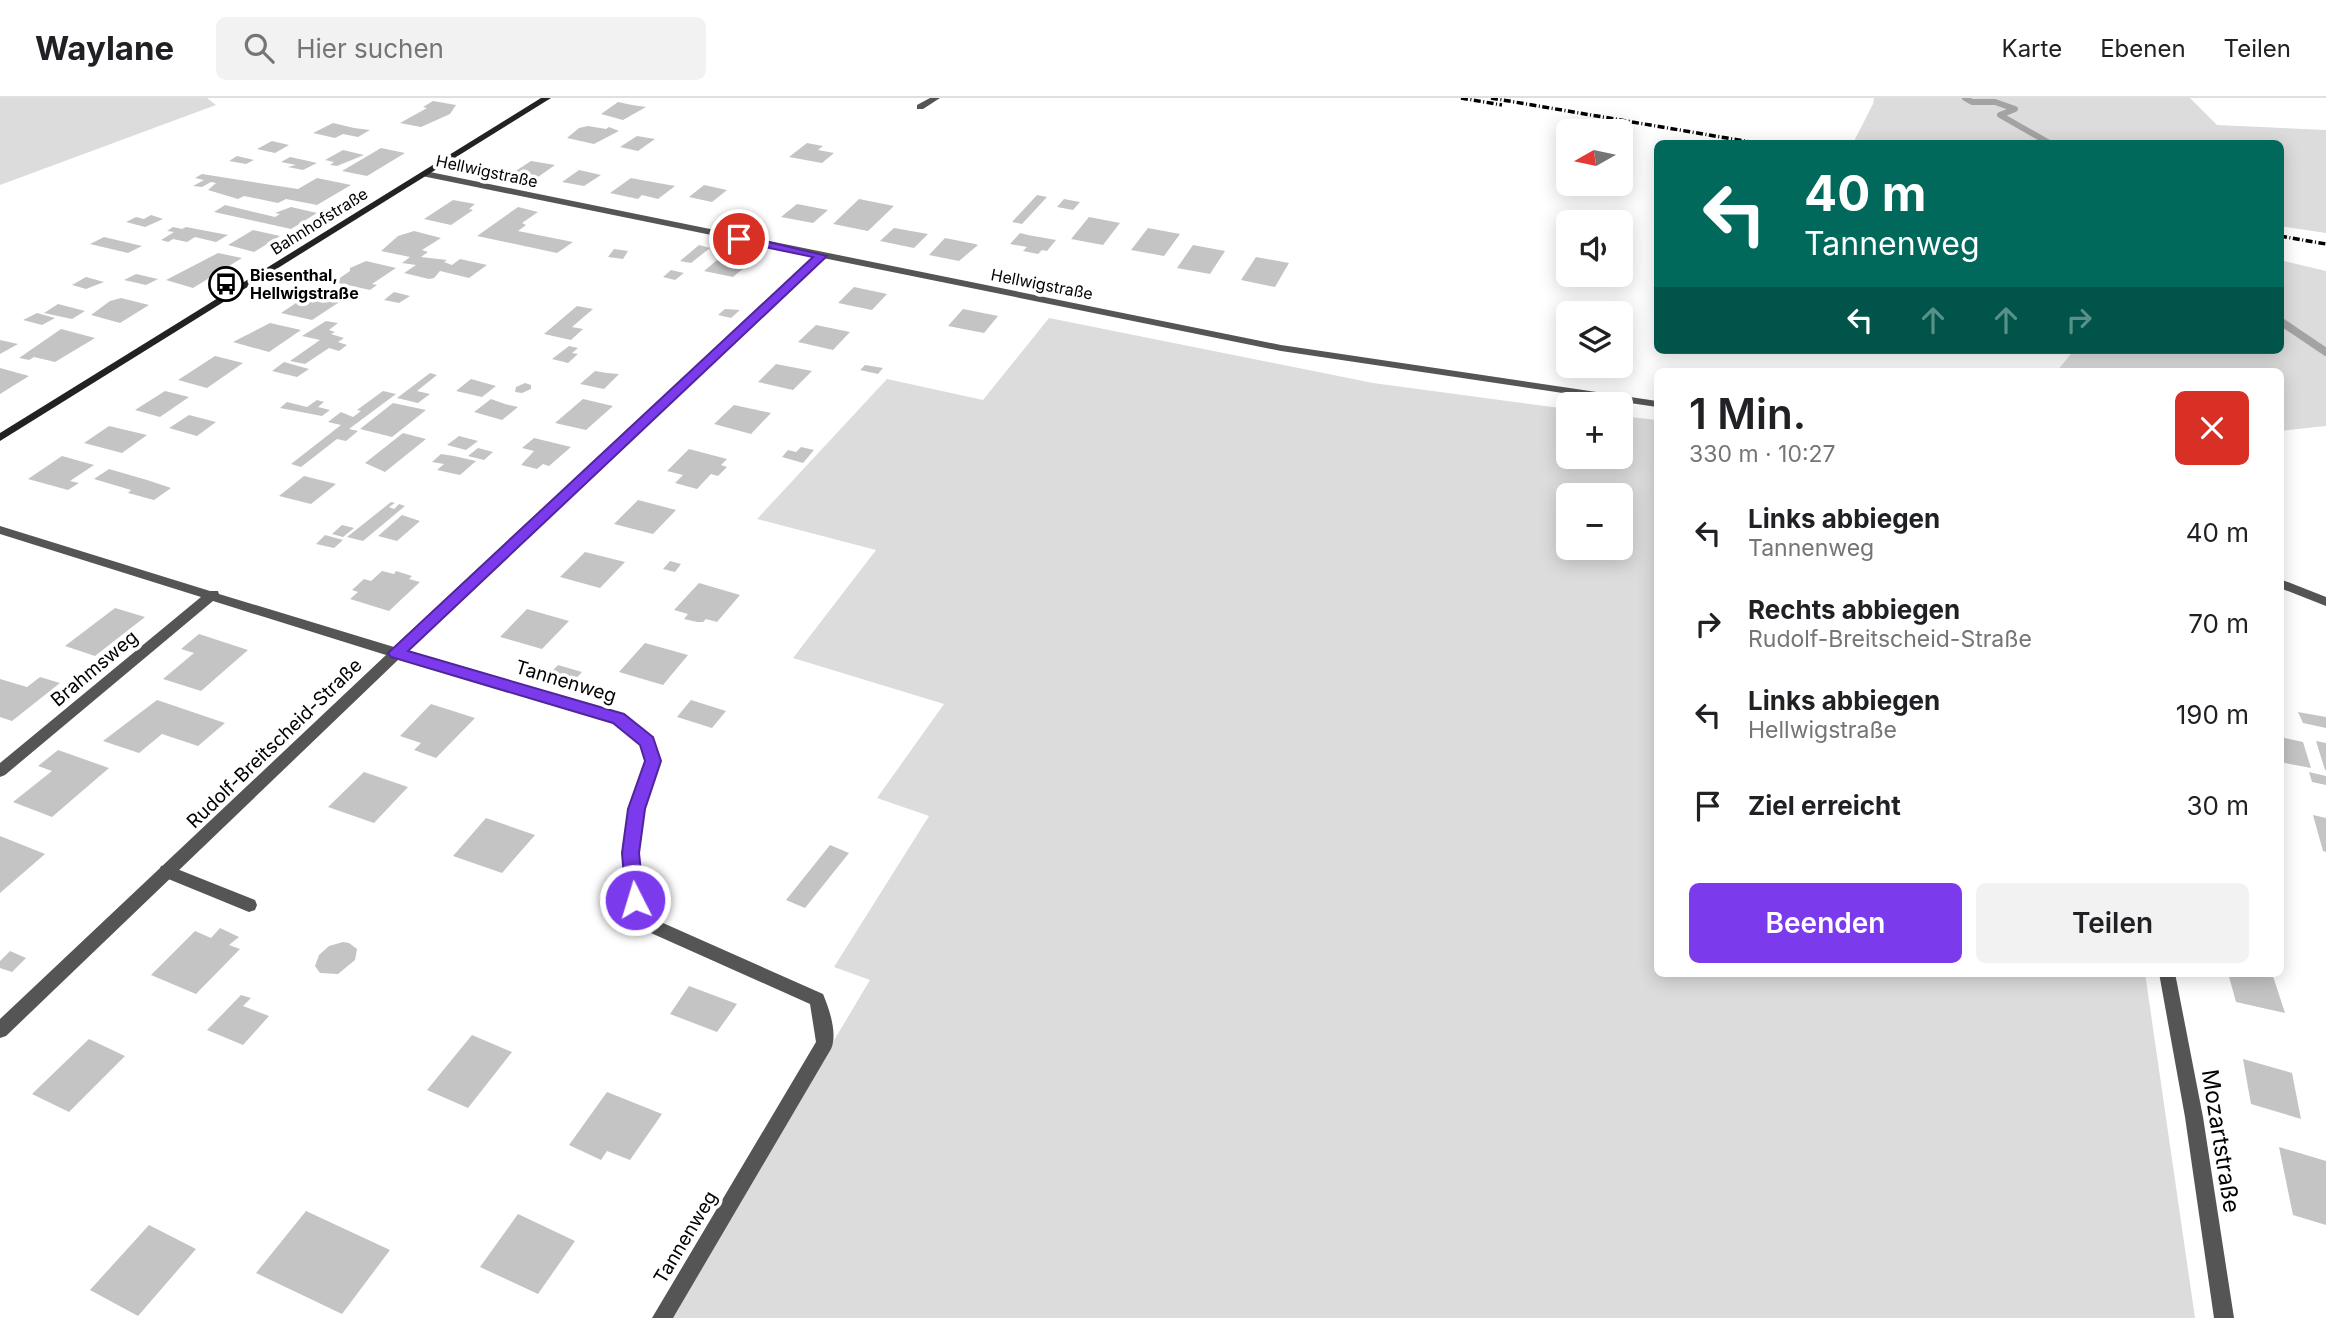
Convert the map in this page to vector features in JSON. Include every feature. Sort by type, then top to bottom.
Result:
[{"type":"main road","name":"Bahnhofstraße","points":[[0,438],[547,98]]},
{"type":"street","points":[[920,107],[936,98]]},
{"type":"street","name":"Hellwigstraße","points":[[425,174],[1320,355],[1654,404]]},
{"type":"street","name":"Rudolf-Breitscheid-Straße","points":[[0,1030],[396,653],[821,256]]},
{"type":"street","name":"Tannenweg","points":[[0,530],[396,653],[618,718],[647,741],[653,761],[636,809],[630,853],[635,900],[648,924],[817,999],[825,1043],[662,1318]]},
{"type":"street","points":[[2284,585],[2326,602]]},
{"type":"street","name":"Brahmsweg","points":[[0,771],[213,594]]},
{"type":"street","points":[[167,872],[249,905]]},
{"type":"street","name":"Mozartstraße","points":[[2168,977],[2194,1117],[2224,1318]]},
{"type":"shaded area","points":[[0,98],[207,98],[216,105],[0,185]]},
{"type":"shaded area","points":[[1874,98],[2190,98],[2217,125],[2326,130],[2326,233],[2284,227],[2284,140],[1855,140]]},
{"type":"shaded area","points":[[2284,261],[2326,271],[2326,426],[2284,431],[2284,368],[2060,368],[2071,354],[2284,354]]},
{"type":"shaded area","points":[[1049,318],[1373,383],[1556,407],[1556,469],[1633,469],[1633,417],[1654,420],[1654,977],[2146,977],[2195,1318],[668,1318],[870,980],[834,967],[929,816],[877,798],[944,704],[793,658],[876,550],[757,519],[887,379],[983,400]]},
{"type":"building","points":[[433,101],[456,105],[450,114],[421,127],[400,123],[427,108],[423,107]]},
{"type":"building","points":[[618,102],[646,107],[623,120],[601,114]]},
{"type":"building","points":[[333,123],[370,130],[358,137],[343,134],[335,138],[313,133]]},
{"type":"building","points":[[588,126],[606,129],[609,127],[619,131],[594,144],[567,138],[579,128]]},
{"type":"building","points":[[637,136],[655,139],[638,151],[620,147]]},
{"type":"building","points":[[272,141],[289,145],[275,153],[257,149]]},
{"type":"building","points":[[807,143],[823,146],[818,150],[834,153],[822,163],[789,157]]},
{"type":"building","points":[[381,148],[405,153],[367,176],[342,171]]},
{"type":"building","points":[[343,150],[364,155],[337,166],[330,165],[334,162],[325,160]]},
{"type":"building","points":[[237,156],[254,160],[246,164],[229,161]]},
{"type":"building","points":[[290,157],[317,163],[303,170],[288,167],[296,165],[281,162]]},
{"type":"building","points":[[531,161],[555,165],[538,177],[514,172]]},
{"type":"building","points":[[579,170],[601,175],[584,186],[562,182]]},
{"type":"building","points":[[202,174],[298,189],[317,178],[351,185],[317,205],[286,199],[278,203],[244,196],[238,199],[208,190],[216,183],[211,182],[202,187],[193,186],[204,180],[195,178]]},
{"type":"building","points":[[631,178],[675,186],[658,199],[642,195],[638,199],[610,193]]},
{"type":"building","points":[[704,185],[727,190],[712,202],[689,197]]},
{"type":"building","points":[[1037,195],[1047,197],[1022,224],[1012,222]]},
{"type":"building","points":[[859,199],[894,206],[868,231],[833,224]]},
{"type":"building","points":[[1064,199],[1080,202],[1073,210],[1057,207]]},
{"type":"building","points":[[453,200],[475,204],[469,209],[473,210],[451,225],[424,219]]},
{"type":"building","points":[[797,204],[828,210],[813,223],[781,217]]},
{"type":"building","points":[[225,205],[275,217],[280,214],[275,213],[291,207],[317,213],[291,229],[214,212]]},
{"type":"building","points":[[518,207],[538,212],[522,223],[526,225],[518,231],[573,242],[557,253],[477,236]]},
{"type":"building","points":[[151,215],[163,219],[145,227],[126,222],[136,217],[144,219]]},
{"type":"building","points":[[1089,217],[1120,223],[1103,245],[1071,239]]},
{"type":"building","points":[[173,227],[228,235],[216,242],[195,237],[187,242],[161,240],[174,232],[167,231]]},
{"type":"building","points":[[894,228],[928,234],[914,248],[880,241]]},
{"type":"building","points":[[1148,228],[1180,234],[1164,256],[1131,250]]},
{"type":"building","points":[[253,230],[280,236],[254,252],[228,245]]},
{"type":"building","points":[[414,231],[441,238],[422,250],[428,252],[421,257],[447,260],[444,262],[452,265],[460,259],[487,265],[469,278],[440,271],[434,278],[429,279],[404,273],[416,265],[402,263],[410,257],[381,251],[398,236]]},
{"type":"building","points":[[1020,233],[1056,240],[1047,251],[1042,250],[1038,254],[1023,251],[1027,247],[1010,244]]},
{"type":"building","points":[[104,237],[142,246],[128,253],[90,244]]},
{"type":"building","points":[[945,238],[978,245],[959,261],[929,255]]},
{"type":"building","points":[[699,245],[710,248],[691,263],[680,261]]},
{"type":"building","points":[[1193,245],[1225,251],[1210,274],[1177,268]]},
{"type":"building","points":[[614,249],[628,251],[623,259],[608,257]]},
{"type":"building","points":[[218,253],[242,258],[193,288],[166,280]]},
{"type":"building","points":[[723,255],[752,261],[733,277],[704,271]]},
{"type":"building","points":[[1256,257],[1289,263],[1275,287],[1241,280]]},
{"type":"building","points":[[366,261],[396,268],[372,284],[377,285],[370,290],[334,282],[350,271],[350,268]]},
{"type":"building","points":[[671,270],[684,273],[675,280],[663,277]]},
{"type":"building","points":[[136,274],[158,279],[146,285],[124,280]]},
{"type":"building","points":[[86,277],[104,282],[86,289],[72,285]]},
{"type":"building","points":[[854,287],[887,294],[872,310],[838,303]]},
{"type":"building","points":[[394,292],[410,296],[399,303],[384,300]]},
{"type":"building","points":[[311,293],[341,301],[312,320],[281,313]]},
{"type":"building","points":[[121,298],[149,305],[120,323],[91,315],[110,301]]},
{"type":"building","points":[[58,304],[85,311],[72,319],[44,313]]},
{"type":"building","points":[[577,306],[593,309],[572,327],[583,329],[571,340],[544,334]]},
{"type":"building","points":[[725,309],[740,310],[731,318],[718,315]]},
{"type":"building","points":[[963,309],[998,316],[984,333],[948,326]]},
{"type":"building","points":[[37,313],[55,318],[42,325],[23,320]]},
{"type":"building","points":[[326,321],[338,323],[329,330],[335,332],[331,334],[344,338],[338,342],[347,345],[339,351],[329,348],[305,364],[290,361],[320,340],[302,336]]},
{"type":"building","points":[[270,323],[301,330],[269,352],[233,342]]},
{"type":"building","points":[[816,325],[850,332],[833,350],[798,342]]},
{"type":"building","points":[[61,329],[95,338],[55,362],[34,357],[29,360],[19,358]]},
{"type":"building","points":[[0,340],[18,344],[0,354]]},
{"type":"building","points":[[569,346],[578,348],[572,353],[578,354],[568,363],[552,359]]},
{"type":"building","points":[[215,356],[243,363],[207,388],[178,380]]},
{"type":"building","points":[[284,362],[309,369],[297,377],[272,371]]},
{"type":"building","points":[[776,364],[812,371],[793,390],[758,382]]},
{"type":"building","points":[[865,365],[883,368],[878,374],[860,370]]},
{"type":"building","points":[[0,368],[29,376],[0,394]]},
{"type":"building","points":[[595,371],[619,374],[604,389],[580,384]]},
{"type":"building","points":[[430,373],[437,375],[417,391],[430,394],[418,403],[397,398]]},
{"type":"building","points":[[471,379],[496,386],[482,397],[456,391]]},
{"type":"building","points":[[525,383],[531,385],[531,389],[522,393],[515,392],[516,387]]},
{"type":"building","points":[[165,391],[189,397],[160,417],[135,410]]},
{"type":"building","points":[[383,391],[396,394],[349,429],[358,431],[346,441],[337,439],[301,467],[291,464],[341,425],[328,422],[341,412],[353,417],[361,411],[357,410]]},
{"type":"building","points":[[491,399],[518,407],[502,420],[474,412]]},
{"type":"building","points":[[583,399],[613,406],[586,430],[555,423]]},
{"type":"building","points":[[317,400],[324,402],[318,407],[330,410],[322,416],[280,408],[287,402],[307,407]]},
{"type":"building","points":[[393,403],[426,410],[392,437],[360,429]]},
{"type":"building","points":[[734,405],[771,413],[751,434],[714,424]]},
{"type":"building","points":[[189,415],[216,422],[197,436],[169,428]]},
{"type":"building","points":[[109,426],[147,435],[122,453],[84,443]]},
{"type":"building","points":[[403,433],[426,439],[385,472],[365,463]]},
{"type":"building","points":[[459,436],[478,441],[466,450],[447,445]]},
{"type":"building","points":[[534,438],[571,447],[549,466],[543,464],[537,469],[521,465],[534,451],[522,448]]},
{"type":"building","points":[[801,447],[814,450],[803,463],[782,457],[788,450],[796,452]]},
{"type":"building","points":[[478,448],[493,452],[484,460],[468,456]]},
{"type":"building","points":[[689,449],[727,459],[721,465],[727,467],[718,476],[711,474],[697,489],[675,483],[683,475],[667,471]]},
{"type":"building","points":[[441,454],[476,461],[460,475],[437,470],[444,464],[432,462]]},
{"type":"building","points":[[62,456],[94,465],[70,481],[79,483],[68,490],[28,479]]},
{"type":"building","points":[[109,469],[171,488],[154,500],[94,479]]},
{"type":"building","points":[[304,476],[336,484],[311,504],[279,496]]},
{"type":"building","points":[[638,500],[676,510],[653,534],[614,524]]},
{"type":"building","points":[[391,502],[395,503],[389,507],[394,509],[399,504],[405,506],[363,541],[347,537]]},
{"type":"building","points":[[402,515],[420,521],[397,541],[378,536]]},
{"type":"building","points":[[342,525],[354,528],[343,537],[332,534]]},
{"type":"building","points":[[325,535],[343,540],[334,548],[316,544]]},
{"type":"building","points":[[585,552],[625,562],[600,588],[560,577]]},
{"type":"building","points":[[670,561],[681,564],[675,572],[663,569]]},
{"type":"building","points":[[382,571],[394,574],[396,571],[412,576],[409,579],[420,582],[389,611],[350,599],[358,592],[352,590],[364,579],[371,581]]},
{"type":"building","points":[[699,583],[740,595],[717,622],[684,619],[688,614],[674,610]]},
{"type":"building","points":[[115,608],[145,617],[95,656],[65,646]]},
{"type":"building","points":[[527,609],[569,621],[542,649],[500,637]]},
{"type":"building","points":[[199,634],[248,650],[201,691],[163,679],[194,653],[181,649]]},
{"type":"building","points":[[645,643],[688,655],[663,685],[619,672]]},
{"type":"building","points":[[558,665],[582,672],[570,685],[545,678]]},
{"type":"building","points":[[40,677],[60,683],[12,721],[0,717],[0,679],[27,687]]},
{"type":"building","points":[[157,700],[225,723],[198,746],[162,734],[139,753],[103,741]]},
{"type":"building","points":[[691,700],[726,711],[712,728],[677,717]]},
{"type":"building","points":[[431,704],[475,718],[436,758],[414,750],[421,743],[400,736]]},
{"type":"building","points":[[2298,712],[2326,717],[2326,728],[2303,723]]},
{"type":"building","points":[[2284,738],[2303,742],[2311,768],[2284,763]]},
{"type":"building","points":[[2316,741],[2326,743],[2326,770],[2325,770]]},
{"type":"building","points":[[58,750],[109,768],[52,817],[13,802],[52,771],[38,766]]},
{"type":"building","points":[[364,772],[408,787],[374,823],[328,807]]},
{"type":"building","points":[[2309,772],[2326,776],[2326,785],[2312,782]]},
{"type":"building","points":[[2313,815],[2326,818],[2326,852],[2323,851]]},
{"type":"building","points":[[486,818],[535,835],[502,873],[453,856]]},
{"type":"building","points":[[0,836],[45,854],[0,893]]},
{"type":"building","points":[[830,845],[849,853],[805,908],[786,900]]},
{"type":"building","points":[[220,928],[239,937],[229,945],[240,949],[196,994],[151,975],[195,931],[211,938]]},
{"type":"building","points":[[343,942],[357,949],[355,960],[338,974],[320,973],[315,966],[319,955],[329,946]]},
{"type":"building","points":[[10,951],[26,958],[12,972],[0,968],[0,961]]},
{"type":"building","points":[[2229,977],[2273,977],[2285,1013],[2236,1002]]},
{"type":"building","points":[[689,986],[737,1004],[717,1032],[670,1014]]},
{"type":"building","points":[[241,995],[251,998],[243,1006],[269,1016],[243,1045],[207,1030]]},
{"type":"building","points":[[472,1035],[512,1052],[468,1108],[427,1090]]},
{"type":"building","points":[[89,1039],[125,1056],[69,1112],[32,1094]]},
{"type":"building","points":[[2243,1059],[2292,1073],[2301,1119],[2251,1104]]},
{"type":"building","points":[[607,1092],[662,1114],[630,1160],[607,1151],[601,1160],[569,1145]]},
{"type":"building","points":[[2279,1147],[2326,1161],[2326,1225],[2293,1215]]},
{"type":"building","points":[[306,1211],[390,1250],[342,1314],[256,1273]]},
{"type":"building","points":[[518,1214],[575,1241],[538,1294],[480,1267]]},
{"type":"building","points":[[149,1225],[196,1249],[138,1316],[90,1290]]},
{"type":"waterway","points":[[1965,98],[1972,102],[1995,102],[2015,109],[2000,115],[2044,140]]},
{"type":"waterway","points":[[2284,324],[2326,352]]},
{"type":"railway","points":[[1461,98],[1502,105]]},
{"type":"railway","points":[[1491,98],[1738,140]]},
{"type":"railway","points":[[2284,237],[2326,244]]},
{"type":"place","name":"Biesenthal, Hellwigstraße","points":[[226,284]]},
{"type":"route","points":[[635,900],[630,853],[636,809],[653,761],[647,741],[618,718],[396,653],[821,256],[739,239]]}]
